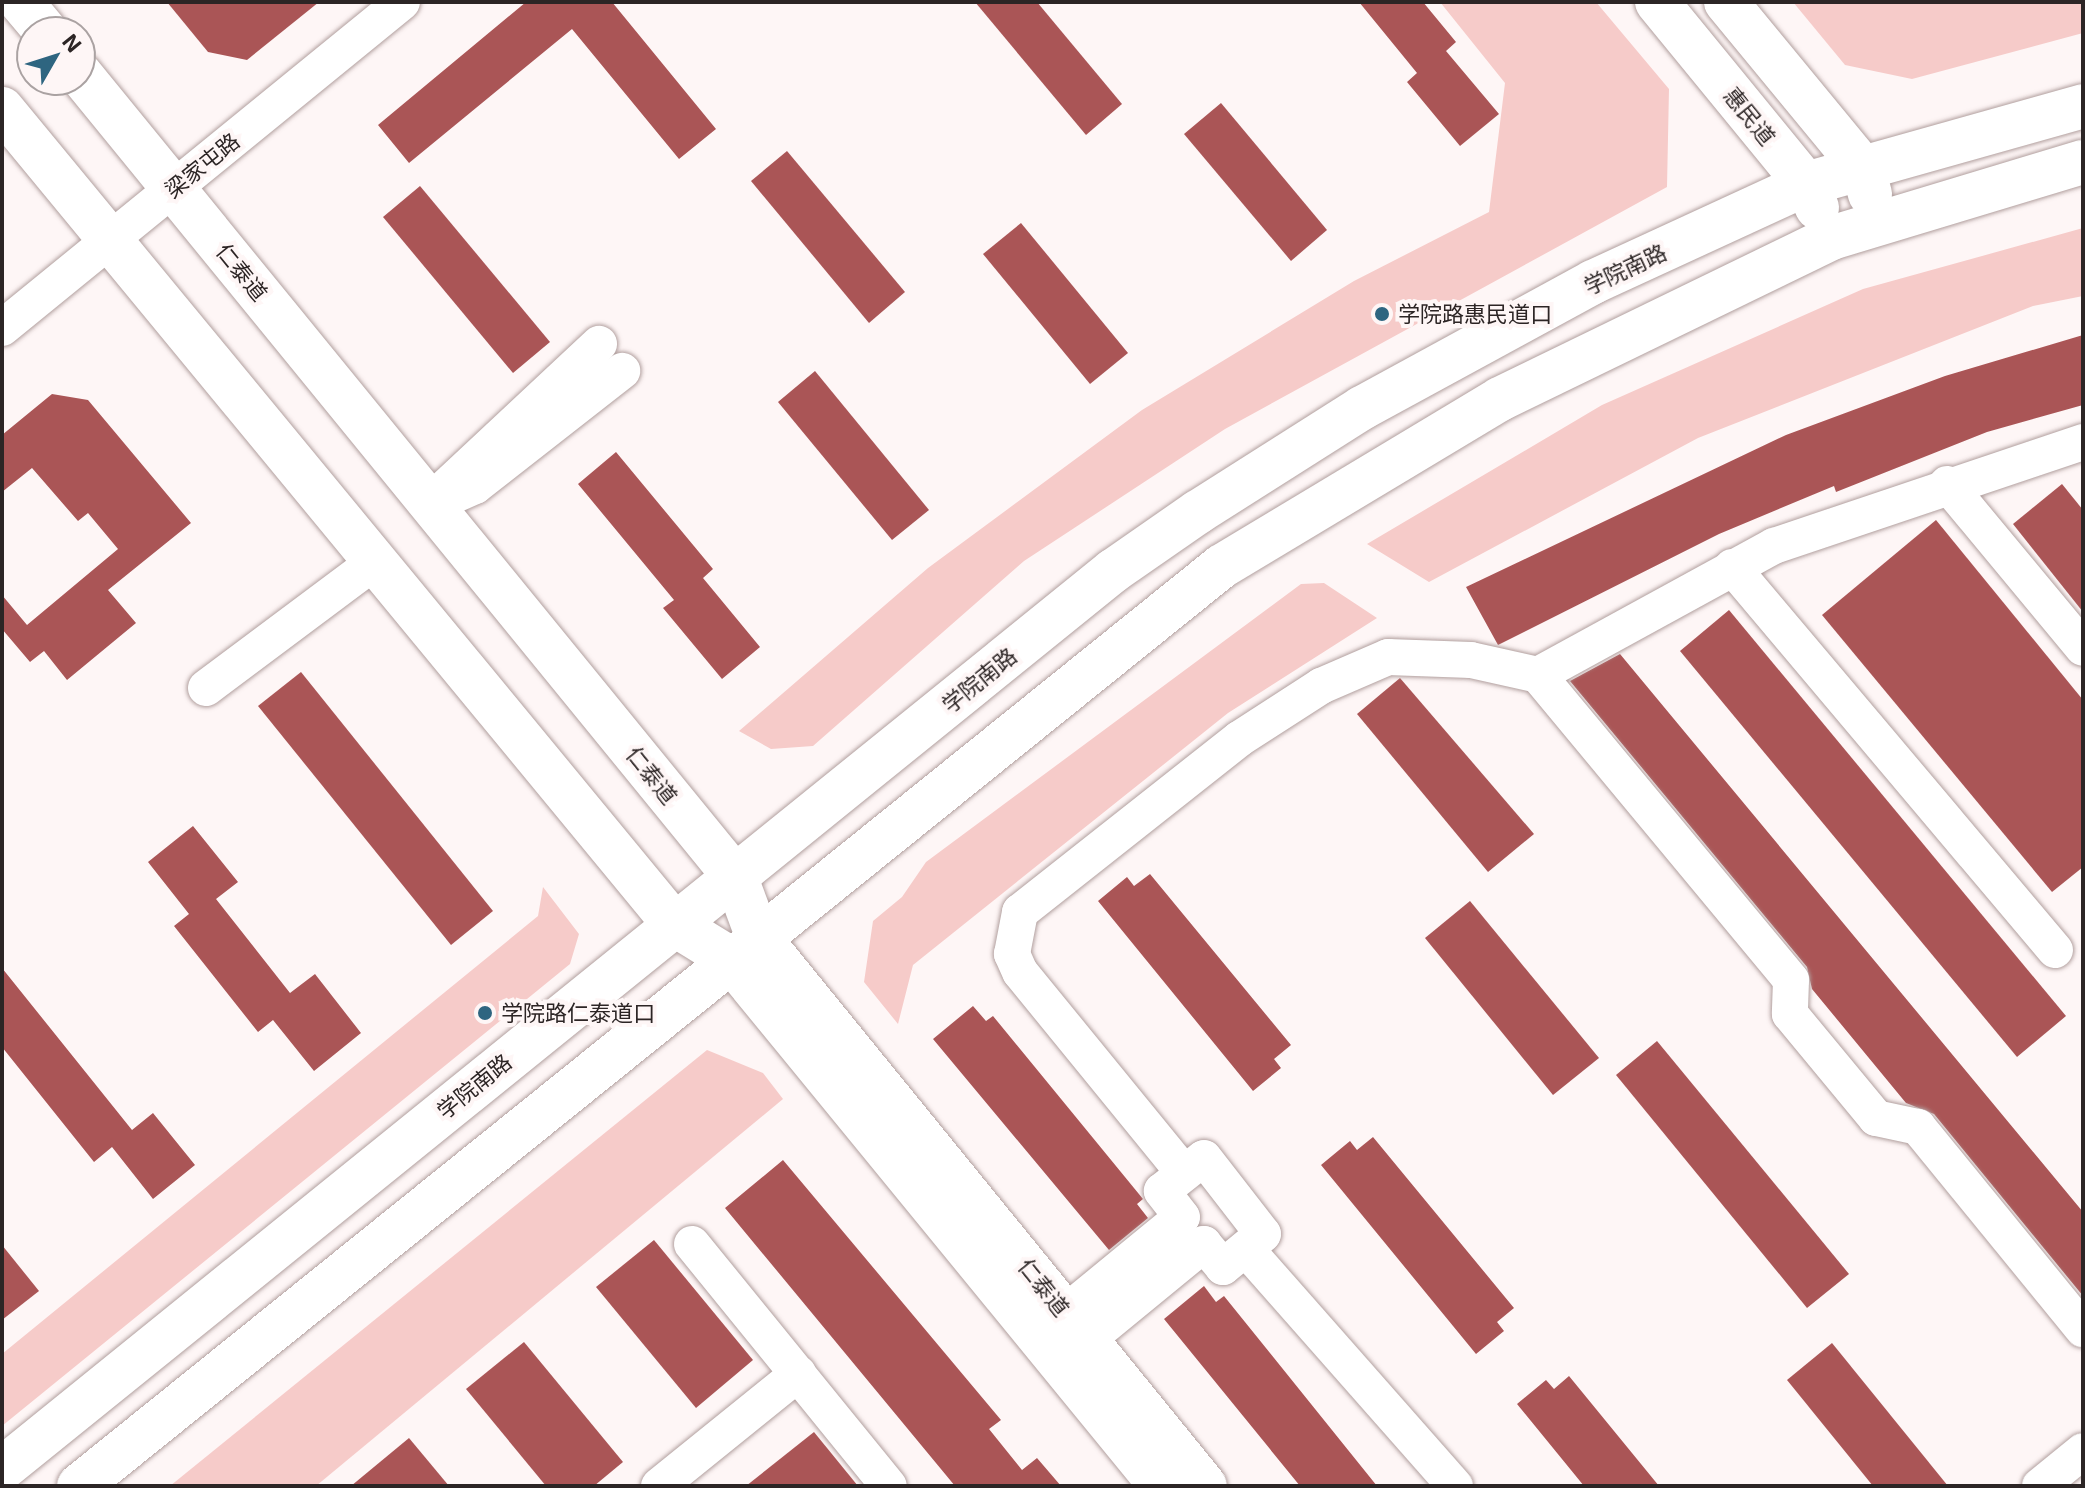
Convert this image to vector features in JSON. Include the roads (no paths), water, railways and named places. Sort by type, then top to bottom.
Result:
[{"type":"main road","name":"惠民道","points":[[1657,2],[1806,184],[1831,238]]},
{"type":"main road","points":[[1726,2],[1863,168],[1877,220]]},
{"type":"main road","name":"仁泰道","points":[[96,93],[736,878],[743,947],[1161,1486]]},
{"type":"main road","name":"学院南路","points":[[2,1469],[1113,571],[1198,512],[1362,408],[1593,282],[1806,184],[2083,106]]},
{"type":"main road","name":"仁泰道","points":[[2,109],[372,564],[674,924],[743,947],[1076,1327],[1205,1486]]},
{"type":"main road","points":[[79,1486],[743,947],[1222,566],[1500,399],[1831,238],[1877,220],[2083,162]]},
{"type":"street","name":"梁家屯路","points":[[2,328],[402,2]]},
{"type":"street","points":[[432,505],[460,468],[599,344]]},
{"type":"street","points":[[432,505],[475,486],[622,371]]},
{"type":"street","points":[[1538,675],[1732,567],[1947,484],[2083,442]]},
{"type":"street","points":[[1947,484],[2083,648]]},
{"type":"street","points":[[211,694],[372,564]]},
{"type":"street","points":[[1732,567],[2055,950]]},
{"type":"street","points":[[1184,1173],[1020,972],[1012,929],[1020,912],[1239,739],[1321,686],[1388,657],[1445,657],[1538,675],[1791,980],[1790,1014],[1876,1118],[1918,1127],[2083,1329]]},
{"type":"street","points":[[1204,1158],[1263,1234],[1223,1267],[1182,1217],[1162,1191],[1204,1158]]},
{"type":"street","points":[[1076,1327],[1182,1217]]},
{"type":"street","points":[[692,1244],[889,1486]]},
{"type":"street","points":[[1076,1327],[1204,1244]]},
{"type":"street","points":[[1246,1249],[1455,1486]]},
{"type":"street","points":[[659,1486],[798,1374]]},
{"type":"street","points":[[2040,1486],[2083,1451]]},
{"type":"place","name":"学院路惠民道口","points":[[1382,314]]},
{"type":"place","name":"学院路仁泰道口","points":[[485,1013]]}]
